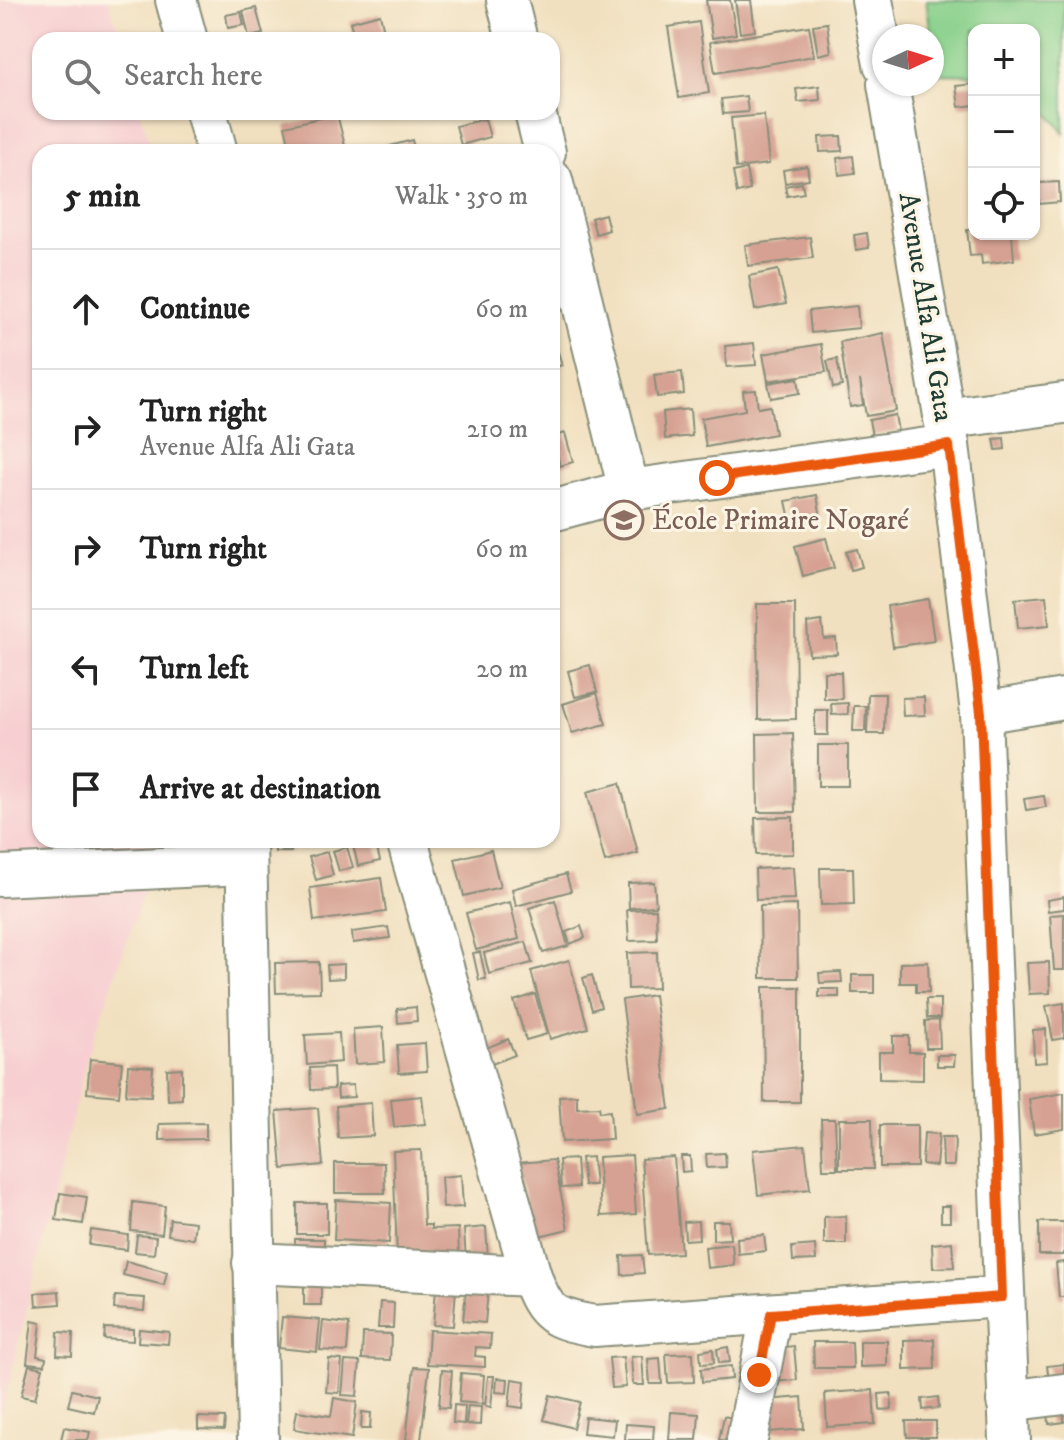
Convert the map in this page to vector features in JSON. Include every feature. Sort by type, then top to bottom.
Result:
[{"type":"street","points":[[176,0],[185,32]]},
{"type":"street","points":[[507,0],[515,32]]},
{"type":"street","points":[[872,0],[876,24]]},
{"type":"street","name":"Avenue Alfa Ali Gata","points":[[890,96],[947,432],[981,713],[1008,1421]]},
{"type":"street","points":[[208,120],[215,144]]},
{"type":"street","points":[[537,120],[543,144]]},
{"type":"street","points":[[560,212],[629,490]]},
{"type":"street","points":[[560,509],[629,490],[947,432],[1064,403]]},
{"type":"street","points":[[981,713],[1064,699]]},
{"type":"street","points":[[409,848],[531,1276],[544,1308],[557,1318],[594,1326],[1002,1297]]},
{"type":"street","points":[[0,876],[245,852],[258,1440]]},
{"type":"street","points":[[253,1263],[531,1276]]},
{"type":"street","points":[[747,1440],[771,1314]]},
{"type":"street","points":[[1008,1421],[1064,1394]]},
{"type":"shaded area","points":[[0,0],[109,0],[118,32],[32,32],[32,120],[142,120],[150,144],[32,144],[32,848],[172,848],[144,891],[87,1057],[0,1420]]},
{"type":"green space","points":[[926,0],[1064,0],[1064,133],[1040,103],[1040,24],[968,24],[968,75],[944,74],[944,24],[930,24]]},
{"type":"building","points":[[706,0],[730,0],[736,34],[712,38]]},
{"type":"building","points":[[735,0],[751,0],[755,31],[740,33]]},
{"type":"building","points":[[256,8],[262,32],[248,32],[243,11]]},
{"type":"building","points":[[241,12],[244,25],[228,28],[226,15]]},
{"type":"building","points":[[380,14],[384,32],[353,32],[350,22]]},
{"type":"building","points":[[699,22],[709,93],[679,98],[668,27]]},
{"type":"building","points":[[827,23],[831,52],[818,55],[813,25]]},
{"type":"building","points":[[809,26],[814,56],[715,73],[710,42]]},
{"type":"building","points":[[968,85],[968,106],[959,107],[956,86]]},
{"type":"building","points":[[819,86],[820,100],[798,102],[796,89]]},
{"type":"building","points":[[746,96],[748,112],[723,114],[721,99]]},
{"type":"building","points":[[764,115],[769,164],[736,168],[731,118]]},
{"type":"building","points":[[311,120],[338,120],[344,144],[289,144],[285,126]]},
{"type":"building","points":[[485,120],[490,137],[461,144],[456,126]]},
{"type":"building","points":[[841,136],[842,151],[820,152],[819,137]]},
{"type":"building","points":[[853,156],[855,173],[839,175],[837,158]]},
{"type":"building","points":[[807,166],[809,179],[785,183],[783,170]]},
{"type":"building","points":[[746,169],[750,190],[737,193],[733,172]]},
{"type":"building","points":[[1059,182],[1060,202],[1040,204],[1040,183]]},
{"type":"building","points":[[802,183],[804,193],[787,196],[785,186]]},
{"type":"building","points":[[605,214],[609,230],[596,234],[591,218]]},
{"type":"building","points":[[867,233],[869,248],[856,250],[854,235]]},
{"type":"building","points":[[810,237],[813,258],[748,266],[745,245]]},
{"type":"building","points":[[968,240],[1012,240],[1014,260],[982,264],[981,255],[970,256]]},
{"type":"building","points":[[778,270],[786,304],[755,310],[749,276]]},
{"type":"building","points":[[857,306],[859,328],[811,333],[809,311]]},
{"type":"building","points":[[883,333],[896,411],[866,416],[860,380],[863,405],[850,407],[840,342]]},
{"type":"building","points":[[754,343],[756,365],[727,367],[725,346]]},
{"type":"building","points":[[821,344],[826,372],[768,381],[763,354]]},
{"type":"building","points":[[837,359],[842,386],[833,388],[827,361]]},
{"type":"building","points":[[682,372],[684,394],[657,397],[654,375]]},
{"type":"building","points":[[798,378],[800,393],[771,398],[768,383]]},
{"type":"building","points":[[756,390],[758,408],[770,406],[775,434],[706,447],[701,418],[745,410],[743,391]]},
{"type":"building","points":[[690,409],[692,436],[665,439],[663,412]]},
{"type":"building","points":[[895,415],[898,431],[872,436],[869,420]]},
{"type":"building","points":[[565,433],[573,462],[560,466],[560,435]]},
{"type":"building","points":[[1004,438],[1005,449],[996,450],[994,439]]},
{"type":"building","points":[[817,495],[821,518],[791,524],[786,501]]},
{"type":"building","points":[[826,538],[834,568],[803,576],[795,546]]},
{"type":"building","points":[[857,549],[862,567],[851,570],[846,552]]},
{"type":"building","points":[[1046,596],[1049,625],[1018,628],[1015,599]]},
{"type":"building","points":[[928,599],[934,641],[893,647],[887,606]]},
{"type":"building","points":[[757,604],[795,604],[796,719],[758,720]]},
{"type":"building","points":[[822,621],[824,639],[836,638],[837,654],[809,655],[807,623]]},
{"type":"building","points":[[590,665],[597,692],[575,697],[568,671]]},
{"type":"building","points":[[824,672],[841,672],[842,699],[824,699]]},
{"type":"building","points":[[597,693],[606,724],[572,733],[563,704]]},
{"type":"building","points":[[868,694],[885,694],[884,734],[867,734]]},
{"type":"building","points":[[924,697],[925,715],[903,716],[902,698]]},
{"type":"building","points":[[848,703],[848,714],[832,715],[831,704]]},
{"type":"building","points":[[854,706],[866,706],[865,731],[853,731]]},
{"type":"building","points":[[815,710],[828,710],[828,735],[815,735]]},
{"type":"building","points":[[793,733],[795,812],[758,812],[757,734]]},
{"type":"building","points":[[818,745],[848,745],[848,786],[818,786]]},
{"type":"building","points":[[620,783],[638,853],[605,862],[587,792]]},
{"type":"building","points":[[1044,796],[1046,807],[1026,810],[1024,799]]},
{"type":"building","points":[[793,817],[793,854],[756,855],[755,818]]},
{"type":"building","points":[[275,848],[291,848],[291,852],[275,852]]},
{"type":"building","points":[[347,848],[353,867],[339,871],[333,851]]},
{"type":"building","points":[[354,848],[377,848],[380,861],[358,866]]},
{"type":"building","points":[[491,850],[500,887],[464,896],[455,859]]},
{"type":"building","points":[[327,852],[333,875],[316,880],[309,857]]},
{"type":"building","points":[[793,867],[795,899],[756,900],[755,869]]},
{"type":"building","points":[[820,868],[853,868],[854,904],[821,905]]},
{"type":"building","points":[[566,874],[571,891],[516,906],[512,889]]},
{"type":"building","points":[[381,878],[386,912],[314,921],[310,888]]},
{"type":"building","points":[[654,882],[656,906],[629,908],[628,883]]},
{"type":"building","points":[[1064,897],[1064,909],[1048,911],[1047,900]]},
{"type":"building","points":[[555,900],[568,946],[543,953],[529,908]]},
{"type":"building","points":[[510,902],[519,939],[476,950],[466,913]]},
{"type":"building","points":[[797,905],[798,978],[761,978],[760,906]]},
{"type":"building","points":[[656,909],[657,940],[629,941],[627,910]]},
{"type":"building","points":[[1064,914],[1064,970],[1054,970],[1050,915]]},
{"type":"building","points":[[581,926],[585,938],[570,944],[566,932]]},
{"type":"building","points":[[388,927],[390,938],[353,943],[352,932]]},
{"type":"building","points":[[526,942],[532,963],[489,974],[484,953]]},
{"type":"building","points":[[480,952],[486,979],[479,980],[473,953]]},
{"type":"building","points":[[657,952],[658,988],[628,989],[627,953]]},
{"type":"building","points":[[569,960],[588,1028],[550,1039],[531,971]]},
{"type":"building","points":[[319,962],[320,992],[276,993],[275,963]]},
{"type":"building","points":[[928,962],[929,992],[916,992],[916,983],[900,983],[900,963]]},
{"type":"building","points":[[1049,962],[1050,993],[1029,994],[1027,963]]},
{"type":"building","points":[[344,964],[344,978],[328,979],[327,965]]},
{"type":"building","points":[[841,972],[842,982],[820,983],[819,973]]},
{"type":"building","points":[[592,975],[601,1007],[592,1010],[583,978]]},
{"type":"building","points":[[852,975],[874,975],[874,993],[852,993]]},
{"type":"building","points":[[763,987],[800,987],[800,1102],[764,1102]]},
{"type":"building","points":[[819,989],[839,989],[839,997],[819,997]]},
{"type":"building","points":[[535,994],[547,1034],[526,1040],[514,1001]]},
{"type":"building","points":[[654,995],[670,1109],[637,1114],[622,1000]]},
{"type":"building","points":[[926,999],[940,999],[940,1018],[927,1018]]},
{"type":"building","points":[[1064,1003],[1064,1038],[1053,1040],[1046,1006]]},
{"type":"building","points":[[416,1007],[417,1021],[398,1023],[397,1009]]},
{"type":"building","points":[[939,1020],[940,1048],[926,1048],[925,1021]]},
{"type":"building","points":[[383,1027],[385,1062],[355,1064],[353,1029]]},
{"type":"building","points":[[1046,1029],[1047,1062],[1034,1063],[1033,1030]]},
{"type":"building","points":[[339,1033],[341,1062],[307,1065],[305,1035]]},
{"type":"building","points":[[893,1036],[909,1036],[909,1052],[923,1052],[923,1080],[879,1079],[879,1052],[893,1052]]},
{"type":"building","points":[[508,1039],[515,1055],[492,1064],[486,1048]]},
{"type":"building","points":[[425,1043],[427,1071],[399,1073],[397,1045]]},
{"type":"building","points":[[937,1055],[955,1055],[954,1066],[937,1066]]},
{"type":"building","points":[[90,1059],[122,1062],[119,1096],[87,1093]]},
{"type":"building","points":[[128,1065],[153,1067],[151,1096],[126,1095]]},
{"type":"building","points":[[333,1067],[334,1089],[311,1090],[310,1068]]},
{"type":"building","points":[[182,1068],[182,1099],[168,1100],[167,1069]]},
{"type":"building","points":[[353,1085],[354,1097],[338,1098],[337,1086]]},
{"type":"building","points":[[1064,1093],[1064,1129],[1034,1134],[1029,1099]]},
{"type":"building","points":[[577,1095],[577,1108],[599,1107],[600,1112],[610,1111],[612,1139],[562,1142],[559,1096]]},
{"type":"building","points":[[422,1096],[425,1124],[394,1127],[391,1099]]},
{"type":"building","points":[[371,1103],[373,1136],[338,1138],[336,1106]]},
{"type":"building","points":[[318,1108],[323,1165],[282,1169],[277,1111]]},
{"type":"building","points":[[821,1119],[835,1119],[837,1169],[823,1169]]},
{"type":"building","points":[[839,1119],[872,1119],[873,1169],[839,1169]]},
{"type":"building","points":[[206,1123],[206,1139],[159,1140],[159,1124]]},
{"type":"building","points":[[880,1125],[917,1125],[917,1167],[880,1167]]},
{"type":"building","points":[[924,1133],[939,1134],[936,1166],[922,1164]]},
{"type":"building","points":[[942,1137],[955,1137],[954,1166],[943,1166]]},
{"type":"building","points":[[805,1145],[810,1189],[758,1195],[753,1150]]},
{"type":"building","points":[[421,1150],[424,1225],[431,1225],[431,1229],[458,1228],[459,1259],[397,1257],[393,1151]]},
{"type":"building","points":[[725,1153],[726,1167],[707,1168],[706,1154]]},
{"type":"building","points":[[632,1155],[636,1214],[601,1216],[598,1157]]},
{"type":"building","points":[[681,1156],[690,1156],[691,1171],[682,1172]]},
{"type":"building","points":[[592,1157],[595,1185],[584,1185],[581,1158]]},
{"type":"building","points":[[674,1157],[681,1253],[648,1255],[641,1159]]},
{"type":"building","points":[[576,1159],[578,1187],[561,1188],[559,1160]]},
{"type":"building","points":[[554,1160],[568,1229],[535,1237],[517,1163]]},
{"type":"building","points":[[335,1163],[384,1163],[385,1193],[335,1193]]},
{"type":"building","points":[[461,1175],[463,1207],[443,1208],[441,1177]]},
{"type":"building","points":[[60,1193],[87,1197],[83,1224],[56,1220]]},
{"type":"building","points":[[336,1200],[391,1203],[389,1243],[334,1240]]},
{"type":"building","points":[[133,1202],[165,1206],[162,1234],[131,1231]]},
{"type":"building","points":[[297,1203],[327,1203],[327,1234],[297,1234]]},
{"type":"building","points":[[941,1206],[950,1206],[950,1222],[941,1222]]},
{"type":"building","points":[[846,1216],[846,1244],[824,1244],[824,1217]]},
{"type":"building","points":[[170,1219],[195,1222],[193,1239],[168,1235]]},
{"type":"building","points":[[698,1221],[699,1239],[685,1240],[684,1222]]},
{"type":"building","points":[[713,1221],[729,1221],[730,1239],[713,1240]]},
{"type":"building","points":[[1039,1222],[1064,1222],[1064,1255],[1039,1255]]},
{"type":"building","points":[[486,1227],[488,1260],[466,1261],[464,1229]]},
{"type":"building","points":[[91,1230],[128,1235],[127,1250],[89,1245]]},
{"type":"building","points":[[137,1235],[156,1237],[154,1254],[135,1252]]},
{"type":"building","points":[[764,1235],[766,1251],[738,1254],[737,1238]]},
{"type":"building","points":[[295,1239],[324,1239],[324,1251],[295,1251]]},
{"type":"building","points":[[952,1242],[954,1267],[933,1268],[932,1244]]},
{"type":"building","points":[[732,1244],[734,1265],[707,1268],[705,1247]]},
{"type":"building","points":[[815,1245],[816,1260],[793,1261],[792,1247]]},
{"type":"building","points":[[642,1255],[644,1273],[622,1275],[621,1256]]},
{"type":"building","points":[[126,1261],[167,1272],[164,1285],[123,1275]]},
{"type":"building","points":[[1064,1262],[1064,1297],[1059,1297],[1056,1263]]},
{"type":"building","points":[[304,1273],[321,1273],[321,1305],[304,1305]]},
{"type":"building","points":[[436,1289],[456,1290],[453,1326],[433,1325]]},
{"type":"building","points":[[466,1290],[488,1292],[485,1323],[463,1321]]},
{"type":"building","points":[[59,1291],[60,1304],[36,1306],[35,1293]]},
{"type":"building","points":[[115,1296],[145,1298],[144,1311],[114,1309]]},
{"type":"building","points":[[380,1302],[394,1303],[393,1328],[378,1328]]},
{"type":"building","points":[[282,1317],[320,1320],[317,1352],[279,1348]]},
{"type":"building","points":[[32,1321],[41,1323],[37,1356],[46,1358],[45,1365],[27,1363]]},
{"type":"building","points":[[323,1321],[349,1324],[347,1352],[320,1350]]},
{"type":"building","points":[[105,1328],[133,1329],[133,1341],[104,1339]]},
{"type":"building","points":[[139,1329],[169,1332],[168,1344],[138,1342]]},
{"type":"building","points":[[429,1330],[491,1334],[490,1348],[476,1347],[475,1356],[485,1357],[485,1367],[427,1364]]},
{"type":"building","points":[[58,1332],[73,1333],[72,1356],[57,1355]]},
{"type":"building","points":[[363,1333],[391,1334],[390,1360],[362,1359]]},
{"type":"building","points":[[934,1339],[935,1369],[904,1370],[904,1340]]},
{"type":"building","points":[[860,1341],[887,1341],[887,1366],[860,1367]]},
{"type":"building","points":[[813,1342],[852,1342],[853,1368],[814,1368]]},
{"type":"building","points":[[794,1346],[797,1380],[769,1382],[767,1349]]},
{"type":"building","points":[[728,1347],[730,1362],[719,1363],[717,1349]]},
{"type":"building","points":[[713,1349],[714,1363],[701,1364],[700,1351]]},
{"type":"building","points":[[693,1353],[694,1382],[668,1383],[666,1354]]},
{"type":"building","points":[[642,1356],[644,1385],[633,1385],[631,1357]]},
{"type":"building","points":[[623,1357],[626,1387],[612,1388],[609,1358]]},
{"type":"building","points":[[660,1358],[662,1384],[650,1384],[648,1359]]},
{"type":"building","points":[[329,1359],[342,1360],[339,1393],[326,1392]]},
{"type":"building","points":[[345,1361],[360,1362],[357,1396],[342,1395]]},
{"type":"building","points":[[1064,1364],[1064,1379],[1049,1381],[1047,1366]]},
{"type":"building","points":[[29,1365],[43,1368],[35,1399],[21,1396]]},
{"type":"building","points":[[731,1366],[732,1379],[702,1382],[701,1369]]},
{"type":"building","points":[[414,1367],[429,1368],[421,1440],[406,1440]]},
{"type":"building","points":[[442,1370],[452,1371],[449,1408],[439,1407]]},
{"type":"building","points":[[461,1373],[484,1375],[482,1404],[459,1402]]},
{"type":"building","points":[[488,1376],[494,1376],[491,1407],[485,1406]]},
{"type":"building","points":[[497,1378],[508,1379],[507,1393],[496,1392]]},
{"type":"building","points":[[512,1379],[525,1381],[523,1408],[509,1406]]},
{"type":"building","points":[[72,1390],[98,1396],[94,1412],[68,1406]]},
{"type":"building","points":[[873,1390],[875,1424],[827,1427],[825,1393]]},
{"type":"building","points":[[891,1393],[892,1409],[880,1410],[879,1394]]},
{"type":"building","points":[[550,1395],[580,1402],[573,1428],[544,1420]]},
{"type":"building","points":[[802,1397],[804,1429],[769,1432],[766,1400]]},
{"type":"building","points":[[938,1397],[939,1408],[923,1410],[922,1399]]},
{"type":"building","points":[[334,1398],[357,1402],[352,1438],[294,1429],[297,1411],[331,1416]]},
{"type":"building","points":[[454,1405],[465,1406],[464,1424],[453,1423]]},
{"type":"building","points":[[468,1406],[481,1407],[480,1425],[466,1424]]},
{"type":"building","points":[[1064,1408],[1064,1422],[1049,1424],[1048,1410]]},
{"type":"building","points":[[362,1412],[371,1413],[370,1429],[361,1429]]},
{"type":"building","points":[[671,1412],[699,1414],[697,1440],[669,1440]]},
{"type":"building","points":[[724,1416],[739,1420],[735,1440],[719,1440]]},
{"type":"building","points":[[198,1417],[225,1418],[224,1430],[198,1429]]},
{"type":"building","points":[[585,1417],[615,1420],[613,1436],[583,1433]]},
{"type":"building","points":[[906,1421],[936,1421],[936,1437],[907,1437]]},
{"type":"building","points":[[626,1424],[654,1426],[653,1440],[625,1440]]},
{"type":"building","points":[[64,1427],[90,1432],[88,1440],[61,1440]]},
{"type":"place","name":"École Primaire Nogaré","points":[[624,520]]},
{"type":"route","points":[[717,478],[949,445],[981,713],[1002,1297],[771,1314],[759,1375]]}]
